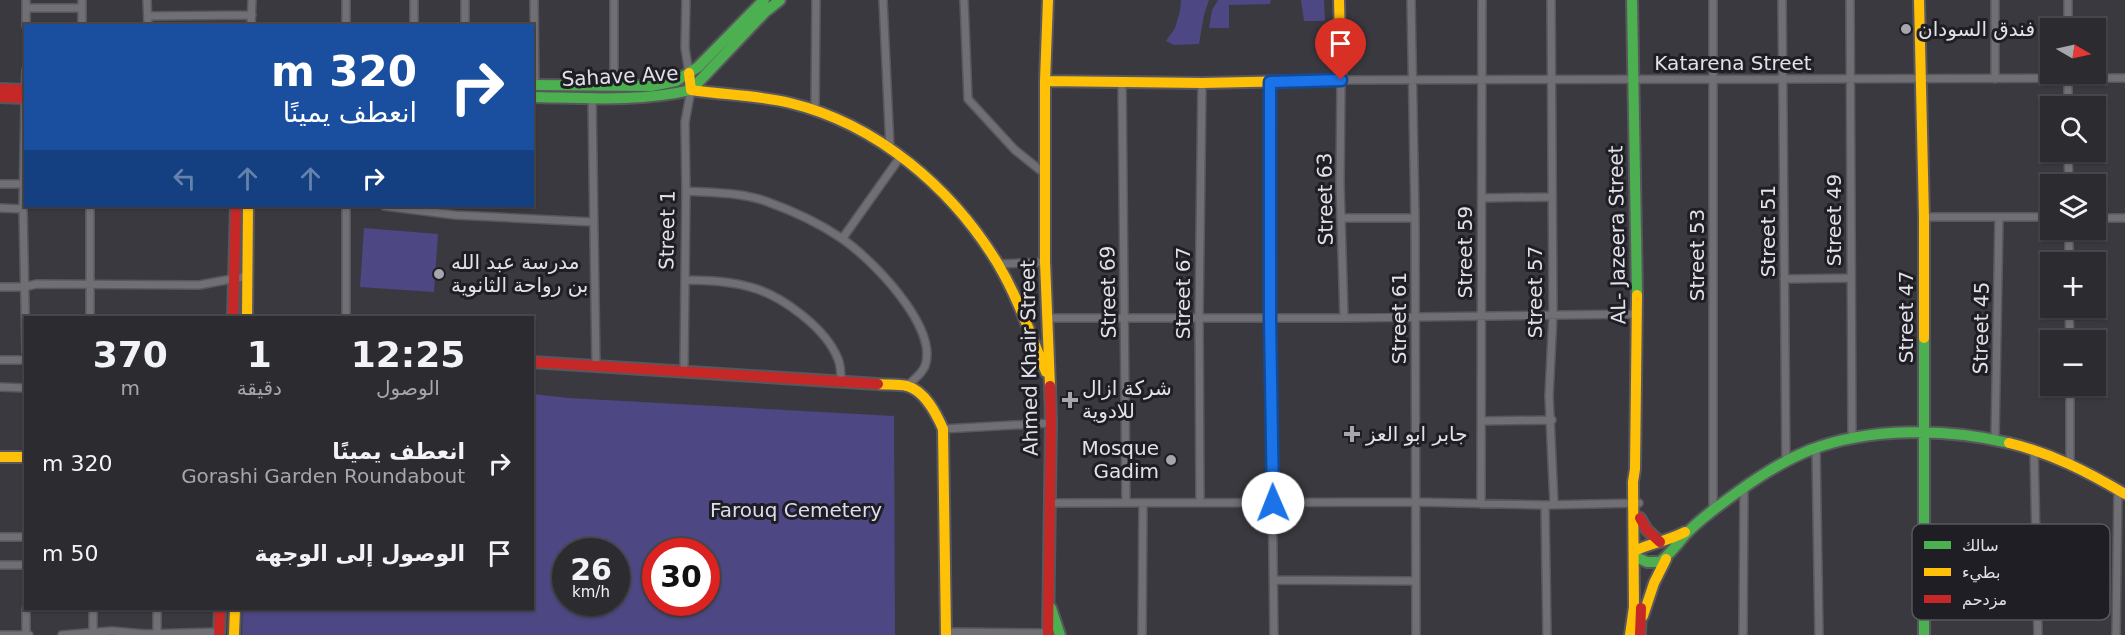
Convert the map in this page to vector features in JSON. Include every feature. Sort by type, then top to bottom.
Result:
[{"type":"street","points":[[26,0],[26,24]]},
{"type":"street","points":[[147,0],[148,24]]},
{"type":"street","points":[[251,24],[252,0]]},
{"type":"street","points":[[346,0],[346,24]]},
{"type":"street","points":[[414,0],[414,24]]},
{"type":"street","points":[[465,0],[465,24]]},
{"type":"street","points":[[534,0],[534,85],[651,86],[676,81],[689,73],[764,0]]},
{"type":"street","points":[[614,0],[614,85]]},
{"type":"street","points":[[686,0],[686,48],[691,90],[790,103],[815,110],[854,128],[901,156],[947,197],[968,221],[999,264],[1050,381]]},
{"type":"street","name":"Sahave Ave","points":[[534,97],[641,96],[691,90],[765,12],[780,0]]},
{"type":"street","points":[[815,110],[816,0]]},
{"type":"street","points":[[883,0],[890,148]]},
{"type":"street","points":[[964,0],[970,104],[1015,150],[1045,174]]},
{"type":"street","name":"Ahmed Khair Street","points":[[1048,0],[1045,81],[1045,262],[1051,423],[1048,634]]},
{"type":"street","points":[[1045,81],[1202,83],[1341,80],[1339,0]]},
{"type":"street","name":"Street 61","points":[[1411,0],[1416,317],[1416,635]]},
{"type":"street","name":"Street 59","points":[[1481,504],[1482,0]]},
{"type":"street","name":"Street 57","points":[[1551,0],[1553,315],[1549,396],[1552,420],[1554,504]]},
{"type":"street","name":"AL- Jazeera Street","points":[[1632,0],[1637,314],[1633,482],[1636,503]]},
{"type":"street","name":"Street 53","points":[[1713,0],[1713,511]]},
{"type":"street","name":"Street 51","points":[[1782,0],[1786,462]]},
{"type":"street","name":"Street 49","points":[[1850,0],[1852,439]]},
{"type":"street","name":"Street 47","points":[[1919,0],[1924,217],[1924,524]]},
{"type":"street","points":[[1995,0],[1995,79]]},
{"type":"street","points":[[2068,0],[2068,18]]},
{"type":"street","points":[[26,8],[82,4],[82,24]]},
{"type":"street","points":[[203,15],[203,24]]},
{"type":"street","points":[[148,16],[252,15]]},
{"type":"street","name":"Katarena Street","points":[[1341,80],[2040,77]]},
{"type":"street","name":"Katarena Street","points":[[2106,77],[2125,78]]},
{"type":"street","name":"Street 63","points":[[1341,80],[1344,318]]},
{"type":"street","name":"Street 69","points":[[1122,82],[1126,503]]},
{"type":"street","points":[[1270,82],[1274,635]]},
{"type":"street","name":"Street 67","points":[[1200,502],[1199,317],[1202,83]]},
{"type":"street","points":[[0,89],[24,94]]},
{"type":"street","name":"Street 1","points":[[684,371],[685,122],[691,90]]},
{"type":"street","points":[[0,97],[24,94]]},
{"type":"street","points":[[592,97],[592,222],[596,367]]},
{"type":"street","points":[[842,238],[901,156]]},
{"type":"street","points":[[0,184],[24,184],[25,316]]},
{"type":"street","points":[[686,191],[737,195],[766,201],[810,220],[842,238],[878,270],[902,296],[919,324],[925,342],[927,360],[924,368],[907,386]]},
{"type":"street","points":[[1482,198],[1552,197]]},
{"type":"street","points":[[90,207],[90,316]]},
{"type":"street","points":[[233,316],[236,207]]},
{"type":"street","points":[[247,316],[248,207]]},
{"type":"street","points":[[346,207],[346,316]]},
{"type":"street","points":[[409,207],[434,208],[455,215],[592,222]]},
{"type":"street","points":[[0,208],[24,208]]},
{"type":"street","points":[[1924,217],[2040,217]]},
{"type":"street","name":"Street 45","points":[[1995,440],[1999,217]]},
{"type":"street","points":[[1341,218],[1415,218]]},
{"type":"street","points":[[2106,218],[2125,218]]},
{"type":"street","points":[[999,264],[1045,262]]},
{"type":"street","points":[[0,287],[24,287],[36,284],[199,285],[248,276]]},
{"type":"street","points":[[1784,279],[1851,278]]},
{"type":"street","points":[[685,280],[750,287],[785,304],[813,324],[832,349],[841,366],[841,381]]},
{"type":"street","points":[[1048,318],[1344,318],[1637,314]]},
{"type":"street","points":[[0,360],[24,360]]},
{"type":"street","points":[[534,362],[841,381],[907,386],[919,391],[929,401],[943,429],[946,634],[1048,634]]},
{"type":"street","points":[[0,387],[24,388]]},
{"type":"street","points":[[2070,396],[2070,465]]},
{"type":"street","points":[[1482,421],[1552,420]]},
{"type":"street","points":[[943,429],[1051,423]]},
{"type":"street","points":[[1638,553],[1688,531],[1743,489],[1786,462],[1816,449],[1852,439],[1909,434],[1953,434],[1995,440],[2034,449],[2121,492],[2116,635]]},
{"type":"street","points":[[1816,449],[1819,635]]},
{"type":"street","points":[[2034,449],[2036,524]]},
{"type":"street","points":[[0,457],[24,457]]},
{"type":"street","points":[[1743,489],[1743,635]]},
{"type":"street","points":[[1049,502],[1416,502],[1545,505],[1636,503]]},
{"type":"street","points":[[1143,503],[1143,635]]},
{"type":"street","points":[[1636,503],[1640,518],[1647,530],[1659,542]]},
{"type":"street","points":[[1636,503],[1638,553]]},
{"type":"street","points":[[1545,505],[1547,635]]},
{"type":"street","points":[[1640,518],[1637,623],[1640,635]]},
{"type":"street","points":[[1630,635],[1667,557],[1688,531]]},
{"type":"street","points":[[0,537],[24,537]]},
{"type":"street","points":[[1638,553],[1657,563],[1667,557]]},
{"type":"street","points":[[0,565],[24,565]]},
{"type":"street","points":[[1274,580],[1416,581]]},
{"type":"street","points":[[1048,599],[1060,635]]},
{"type":"street","points":[[0,635],[27,635],[26,610]]},
{"type":"street","points":[[93,610],[93,635]]},
{"type":"street","points":[[157,610],[157,634]]},
{"type":"street","points":[[62,635],[93,635],[112,631],[219,634],[220,610]]},
{"type":"street","points":[[234,635],[235,610]]},
{"type":"street","points":[[2038,620],[2038,635]]},
{"type":"green space","points":[[1181,0],[1209,0],[1199,44],[1174,45],[1166,41],[1175,28]]},
{"type":"green space","points":[[1218,0],[1271,0],[1270,4],[1229,5],[1229,28],[1209,28],[1212,10]]},
{"type":"green space","points":[[1301,0],[1324,0],[1325,21],[1304,21]]},
{"type":"green space","points":[[364,228],[438,234],[434,292],[360,287]]},
{"type":"green space","name":"Farouq Cemetery","points":[[534,394],[894,416],[895,635],[242,635],[243,610],[534,610]]},
{"type":"traffic: fast","points":[[534,85],[651,86],[676,81],[698,67],[764,0]]},
{"type":"traffic: fast","points":[[534,97],[632,98],[691,90],[765,12],[780,0]]},
{"type":"traffic: fast","points":[[1632,0],[1637,295]]},
{"type":"traffic: fast","points":[[1924,338],[1924,524]]},
{"type":"traffic: fast","points":[[1634,556],[1647,562],[1660,562],[1698,522],[1747,485],[1797,456],[1833,442],[1909,432],[1960,435],[2009,443]]},
{"type":"traffic: fast","points":[[1051,608],[1060,635]]},
{"type":"traffic: fast","points":[[1924,620],[1924,635]]},
{"type":"traffic: slow","points":[[1048,0],[1045,81],[1202,83],[1341,80],[1339,0]]},
{"type":"traffic: slow","points":[[1919,0],[1924,338]]},
{"type":"traffic: slow","points":[[689,73],[691,90],[778,100],[822,113],[853,126],[882,143],[909,163],[935,185],[958,210],[998,264],[1018,304],[1046,372]]},
{"type":"traffic: slow","points":[[1045,81],[1045,262],[1050,386]]},
{"type":"traffic: slow","points":[[247,316],[248,207]]},
{"type":"traffic: slow","points":[[1630,635],[1634,607],[1633,482],[1637,295]]},
{"type":"traffic: slow","points":[[878,384],[907,386],[919,393],[933,410],[943,429],[946,635]]},
{"type":"traffic: slow","points":[[2009,443],[2069,464],[2125,494]]},
{"type":"traffic: slow","points":[[0,457],[24,457]]},
{"type":"traffic: slow","points":[[1634,551],[1685,532]]},
{"type":"traffic: slow","points":[[1643,616],[1654,583],[1666,559]]},
{"type":"traffic: slow","points":[[234,635],[235,610]]},
{"type":"traffic: jam","points":[[0,89],[24,90]]},
{"type":"traffic: jam","points":[[0,97],[24,98]]},
{"type":"traffic: jam","points":[[233,316],[236,207]]},
{"type":"traffic: jam","points":[[534,362],[878,384]]},
{"type":"traffic: jam","points":[[1048,635],[1050,386]]},
{"type":"traffic: jam","points":[[1640,518],[1647,530],[1660,542]]},
{"type":"traffic: jam","points":[[1640,635],[1641,608]]},
{"type":"traffic: jam","points":[[219,635],[220,610]]},
{"type":"place","name":"فندق السودان","points":[[1906,29]]},
{"type":"place","name":"مدرسة عبد الله بن رواحة الثانوية","points":[[439,274]]},
{"type":"place","name":"شركة ازال للادوية","points":[[1070,400]]},
{"type":"place","name":"جابر ابو العز","points":[[1352,434]]},
{"type":"place","name":"Mosque Gadim","points":[[1171,460]]},
{"type":"route","points":[[1273,503],[1270,82],[1341,80]]}]
